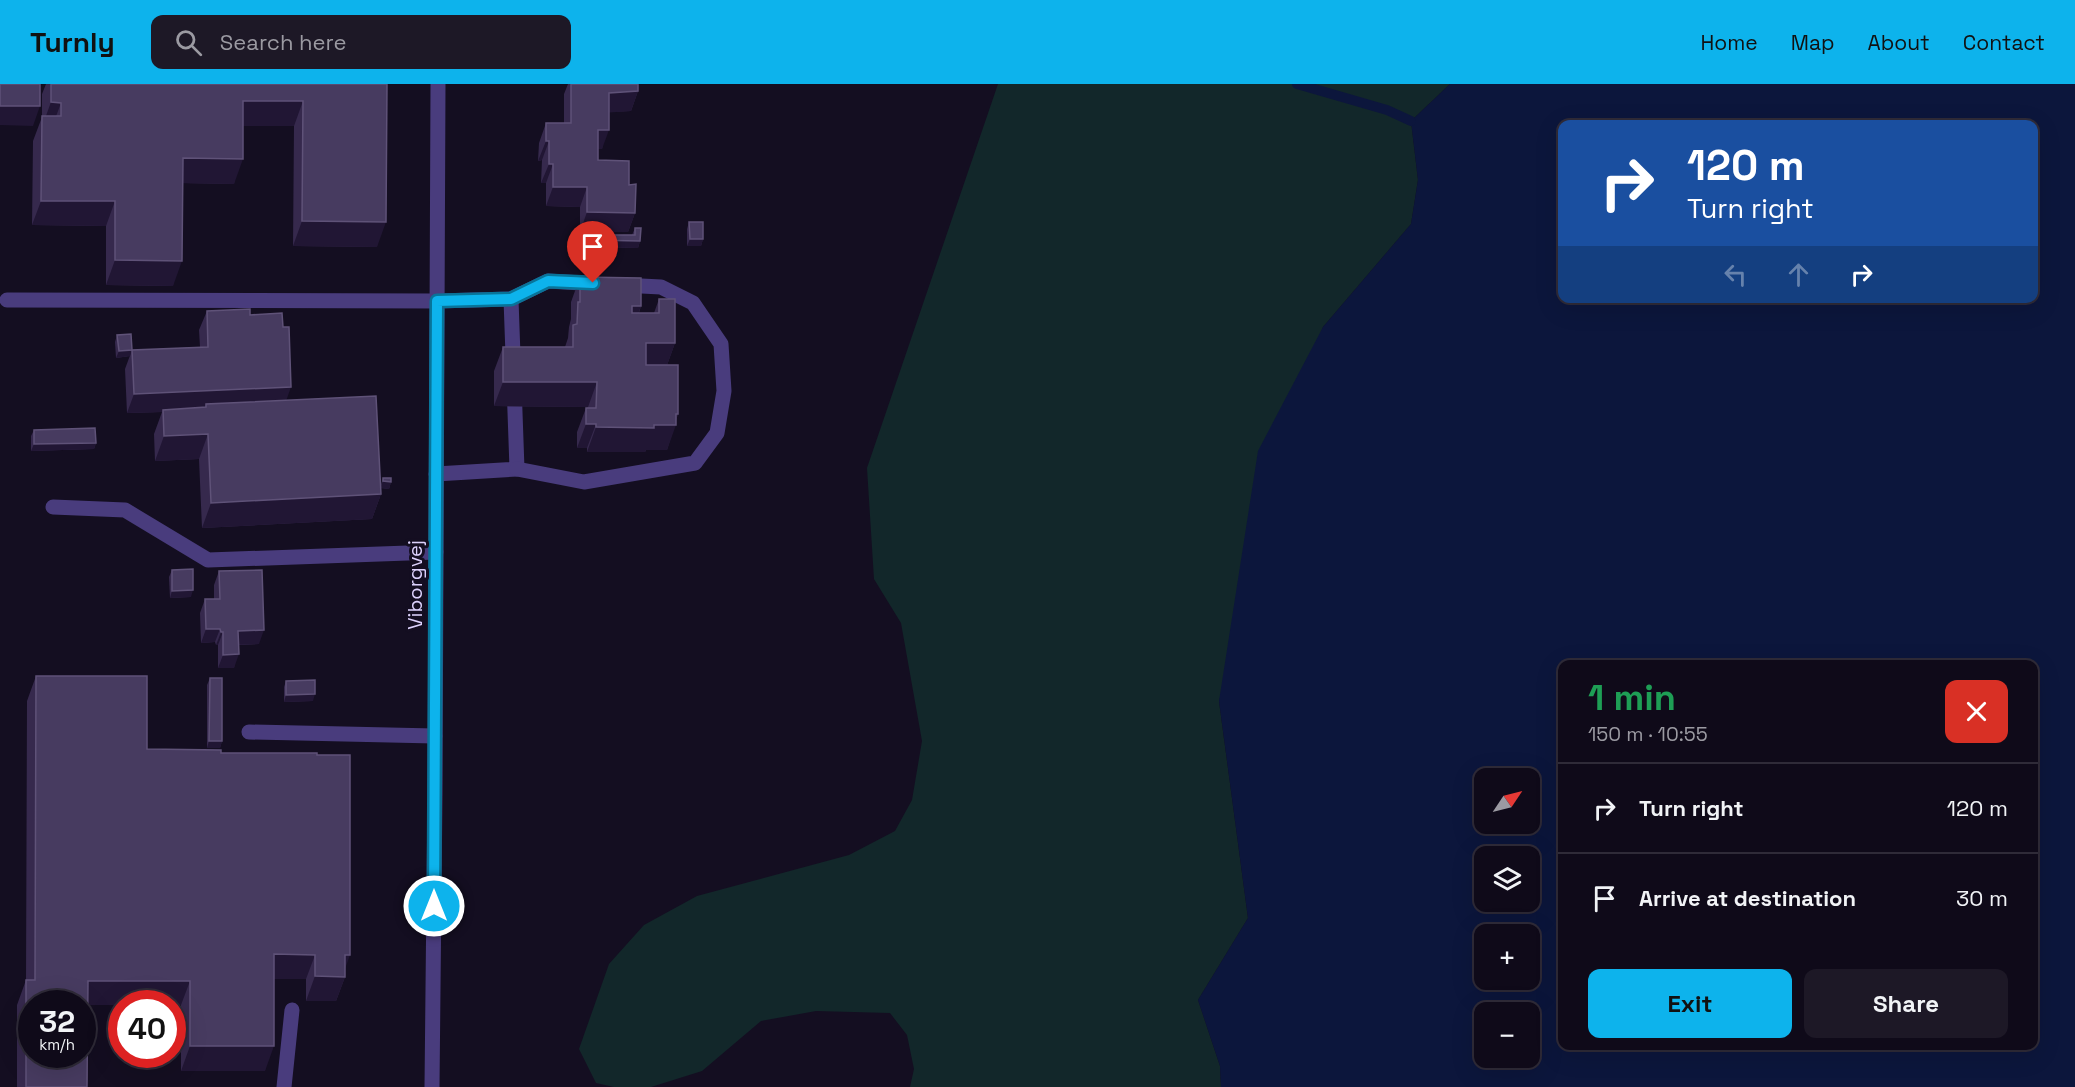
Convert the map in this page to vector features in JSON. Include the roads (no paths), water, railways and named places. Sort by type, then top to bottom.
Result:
[{"type":"street","name":"Viborgvej","points":[[432,1087],[438,84]]},
{"type":"street","points":[[7,300],[437,301],[511,299],[548,281],[661,287],[693,303],[721,344],[724,391],[717,433],[695,463],[584,482],[517,469],[436,474]]},
{"type":"street","points":[[511,299],[517,469]]},
{"type":"street","points":[[54,507],[125,510],[208,560],[436,552]]},
{"type":"street","points":[[249,732],[435,736]]},
{"type":"street","points":[[284,1087],[292,1010]]},
{"type":"water","points":[[1450,84],[2075,84],[2075,1087],[1221,1087],[1220,1066],[1198,1000],[1248,918],[1219,701],[1258,451],[1323,327],[1411,224],[1418,180],[1411,121]]},
{"type":"waterway","points":[[1297,84],[1387,110],[1411,121]]}]
